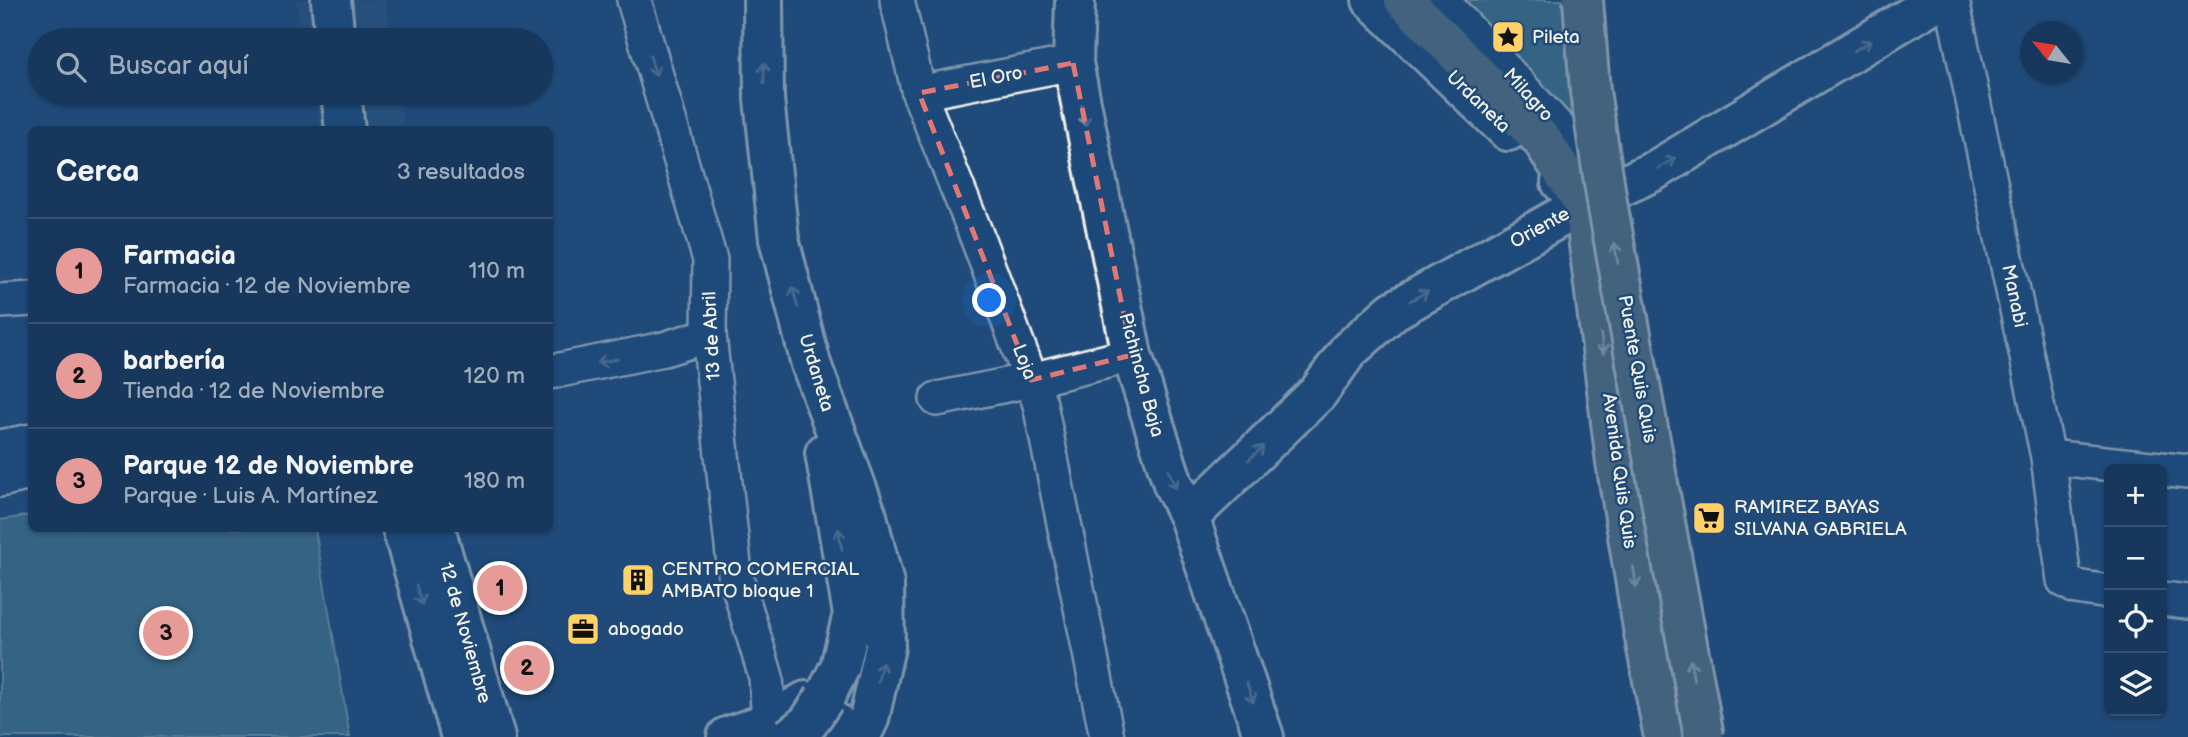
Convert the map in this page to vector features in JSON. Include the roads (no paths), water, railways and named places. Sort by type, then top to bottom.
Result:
[{"type":"main road","points":[[1404,0],[1599,197]]},
{"type":"main road","name":"Puente Quis Quis","points":[[1583,0],[1590,91],[1608,208],[1704,737]]},
{"type":"main road","name":"Avenida Quis Quis","points":[[1599,197],[1616,462],[1664,737]]},
{"type":"street","points":[[331,0],[334,28]]},
{"type":"street","name":"13 de Abril","points":[[634,0],[710,260],[709,335],[735,574],[781,732]]},
{"type":"street","name":"Urdaneta","points":[[763,0],[764,99],[779,239],[811,364],[867,516],[884,584],[885,647],[869,719],[860,737]]},
{"type":"street","name":"Loja","points":[[897,0],[919,93],[1040,404],[1107,737]]},
{"type":"street","name":"Pichincha Baja","points":[[1075,0],[1073,63],[1132,355],[1173,484],[1189,517],[1264,737]]},
{"type":"street","name":"Urdaneta","points":[[1372,0],[1599,197]]},
{"type":"street","name":"Milagro","points":[[1441,0],[1599,197]]},
{"type":"street","name":"Oriente","points":[[1189,517],[1318,393],[1348,351],[1393,311],[1599,197],[1654,171],[1938,0]]},
{"type":"street","name":"Manabi","points":[[1952,0],[2048,457],[2064,580],[2076,587],[2104,591]]},
{"type":"street","name":"El Oro","points":[[919,93],[1073,63]]},
{"type":"street","points":[[342,105],[345,126]]},
{"type":"street","points":[[0,301],[28,299]]},
{"type":"street","points":[[553,371],[664,349],[709,335]]},
{"type":"street","points":[[937,400],[1132,355]]},
{"type":"street","points":[[727,737],[781,732],[808,723],[815,700],[840,667],[853,614],[811,364]]},
{"type":"street","points":[[0,447],[28,442]]},
{"type":"street","points":[[2048,457],[2188,472]]},
{"type":"street","points":[[0,480],[28,474]]},
{"type":"street","name":"12 de Noviembre","points":[[403,532],[461,737]]},
{"type":"street","name":"12 de Noviembre","points":[[436,532],[495,737]]},
{"type":"street","points":[[2167,600],[2188,602]]},
{"type":"street","points":[[766,677],[815,700],[855,737]]},
{"type":"place","name":"Pileta","points":[[1508,37]]},
{"type":"place","name":"RAMIREZ BAYAS SILVANA GABRIELA","points":[[1709,518]]},
{"type":"place","name":"CENTRO COMERCIAL AMBATO bloque 1","points":[[638,580]]},
{"type":"place","name":"Farmacia","points":[[500,588]]},
{"type":"place","name":"abogado","points":[[583,629]]},
{"type":"place","name":"Parque 12 de Noviembre","points":[[166,633]]},
{"type":"place","name":"barbería","points":[[527,668]]}]
